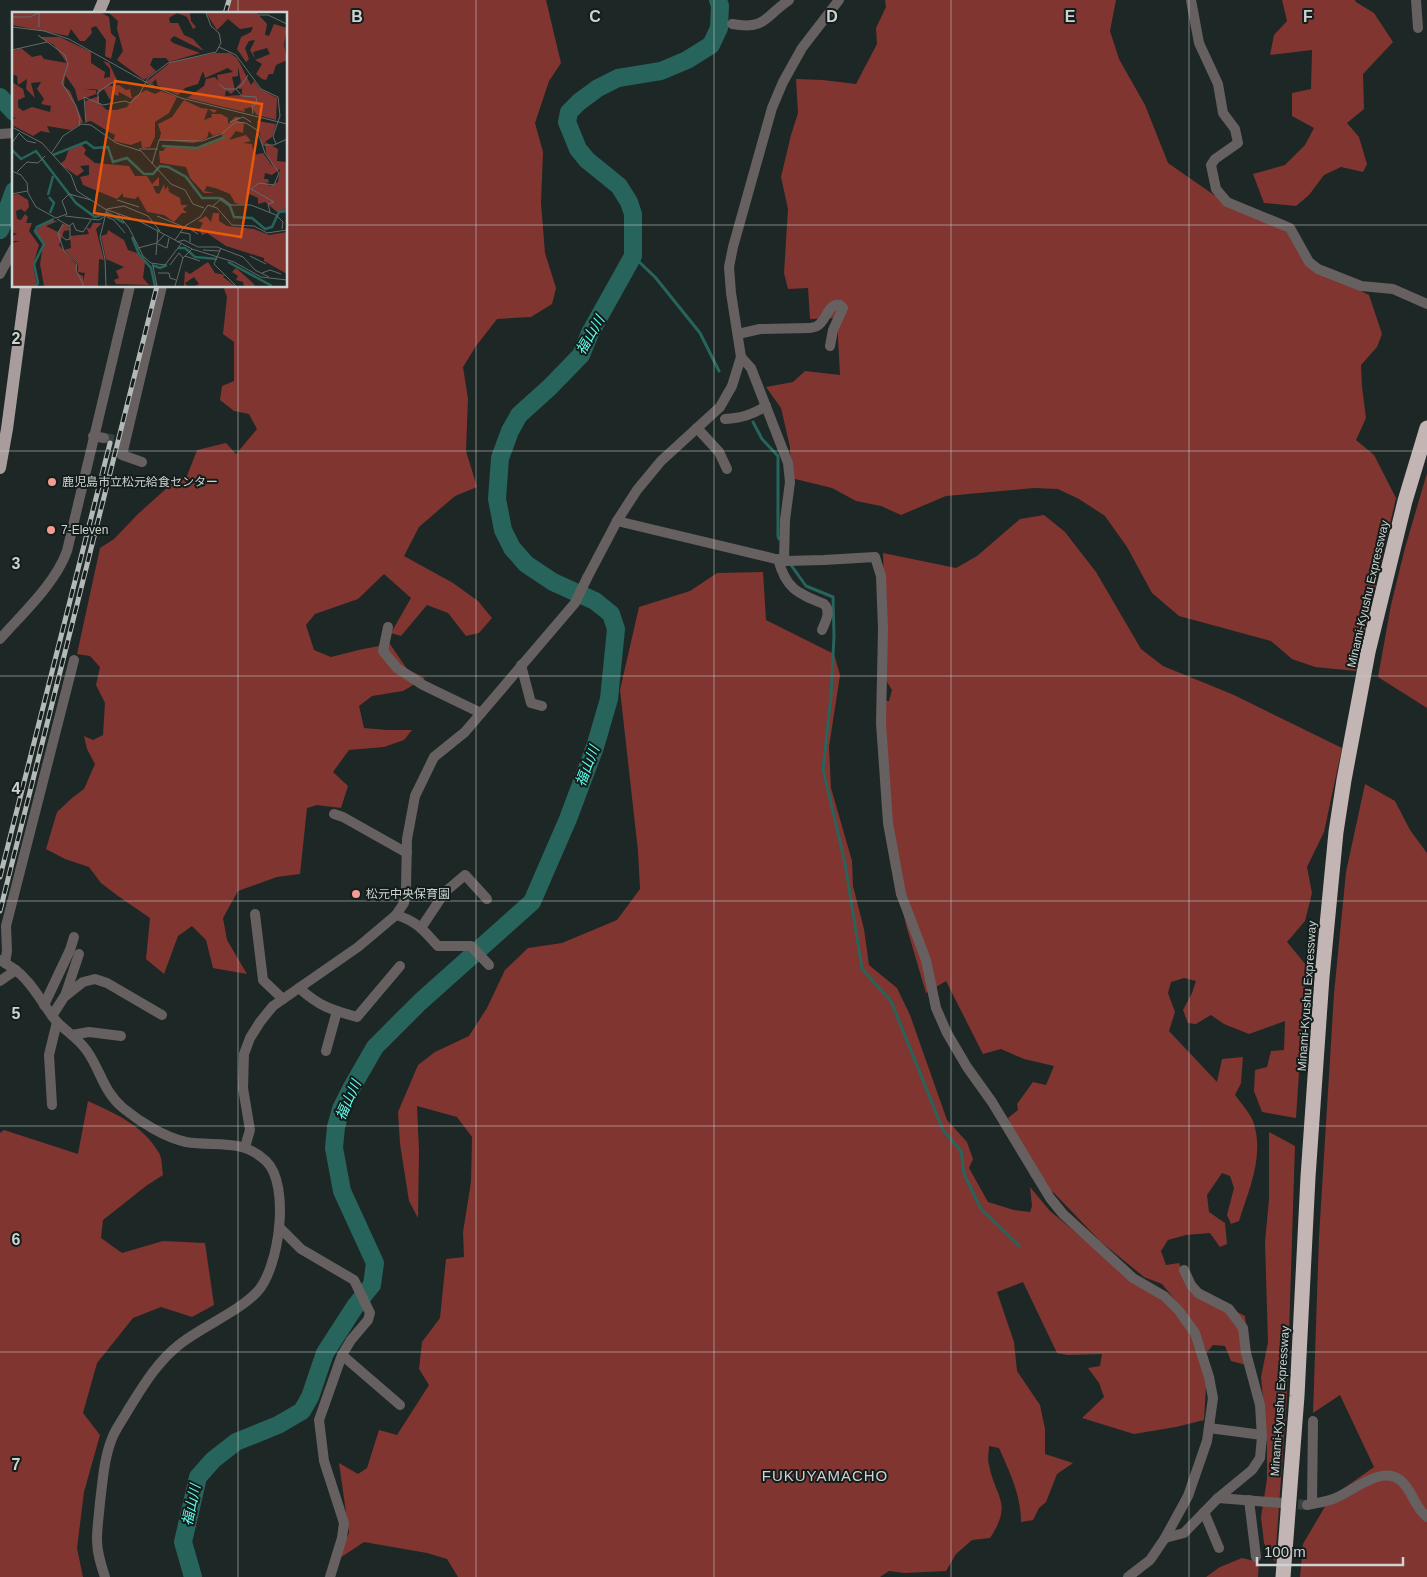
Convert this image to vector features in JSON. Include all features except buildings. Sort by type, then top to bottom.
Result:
[{"type":"highway","name":"Minami-Kyushu Expressway","points":[[1283,1577],[1297,1396],[1308,1177],[1321,997],[1336,832],[1368,652],[1405,502],[1427,428]]},
{"type":"main road","points":[[99,12],[104,0]]},
{"type":"main road","points":[[0,468],[26,288]]},
{"type":"street","points":[[732,24],[750,26],[761,24],[776,9],[789,0]]},
{"type":"street","points":[[245,1147],[250,1130],[243,1088],[244,1054],[250,1038],[260,1022],[273,1006],[358,947],[396,916],[404,903],[407,839],[415,796],[434,757],[465,732],[575,603],[617,521],[637,490],[661,461],[720,407],[732,386],[741,357],[729,267],[733,247],[772,108],[783,82],[792,64],[839,0]]},
{"type":"street","points":[[1191,0],[1199,44],[1218,84],[1223,113],[1235,129],[1238,143],[1215,159],[1211,165],[1216,189],[1227,202],[1290,228],[1309,262],[1318,269],[1361,286],[1393,289],[1423,302]]},
{"type":"street","points":[[1416,0],[1418,28]]},
{"type":"street","points":[[0,274],[12,252]]},
{"type":"street","points":[[0,639],[52,578],[62,564],[67,551],[130,288]]},
{"type":"street","points":[[142,462],[122,455],[162,288]]},
{"type":"street","points":[[738,334],[760,329],[817,327],[831,307],[836,304],[842,308],[833,330],[830,346]]},
{"type":"street","points":[[741,357],[751,368],[788,463],[790,482],[781,560],[782,574],[799,594],[827,607],[828,611],[822,630]]},
{"type":"street","points":[[725,419],[744,418],[766,406]]},
{"type":"street","points":[[697,428],[719,452],[726,469]]},
{"type":"street","points":[[93,436],[104,438]]},
{"type":"street","points":[[617,521],[781,560],[875,557],[881,576],[883,629],[881,723],[888,822],[900,894],[926,960],[936,1008],[947,1033],[967,1067],[992,1102],[1050,1198],[1063,1214],[1132,1278],[1164,1296],[1178,1311],[1195,1333],[1209,1377],[1214,1398],[1207,1441],[1188,1496],[1165,1538],[1150,1560],[1128,1577]]},
{"type":"street","points":[[388,627],[383,652],[397,668],[423,686],[480,713]]},
{"type":"street","points":[[74,660],[6,926],[7,951],[2,962],[16,970],[27,981],[55,1019],[86,1050],[94,1061],[102,1081],[122,1106],[152,1127],[185,1142],[212,1145],[228,1144],[245,1147],[256,1152],[268,1162],[277,1179],[281,1205],[272,1266],[266,1282],[249,1300],[200,1330],[165,1357],[154,1370],[114,1435],[105,1462],[97,1540],[99,1560],[105,1577]]},
{"type":"street","points":[[521,665],[531,703],[542,706]]},
{"type":"street","points":[[334,814],[343,817],[407,853]]},
{"type":"street","points":[[421,928],[445,892],[465,875],[487,899]]},
{"type":"street","points":[[254,914],[263,980],[283,999]]},
{"type":"street","points":[[396,916],[410,919],[438,946],[471,946],[489,965]]},
{"type":"street","points":[[44,1005],[70,950],[74,937]]},
{"type":"street","points":[[52,1106],[49,1055],[55,1019],[79,954]]},
{"type":"street","points":[[298,988],[328,1009],[357,1017],[400,966]]},
{"type":"street","points":[[0,982],[16,970]]},
{"type":"street","points":[[64,997],[83,982],[95,979],[107,982],[162,1015]]},
{"type":"street","points":[[326,1051],[337,1012]]},
{"type":"street","points":[[72,1035],[89,1032],[121,1036]]},
{"type":"street","points":[[279,1228],[301,1249],[354,1280],[370,1313],[368,1320],[351,1340],[342,1355],[319,1420],[324,1461],[344,1523],[342,1538],[330,1577]]},
{"type":"street","points":[[1165,1538],[1184,1533],[1218,1498],[1252,1470],[1260,1458],[1262,1435],[1260,1404],[1246,1353],[1243,1328],[1229,1309],[1198,1293],[1190,1285],[1184,1270]]},
{"type":"street","points":[[342,1355],[400,1405]]},
{"type":"street","points":[[1313,1422],[1309,1505],[1333,1499],[1378,1476],[1391,1476],[1399,1478],[1408,1487],[1419,1510],[1427,1516]]},
{"type":"street","points":[[1209,1428],[1262,1435]]},
{"type":"street","points":[[1218,1498],[1282,1503]]},
{"type":"street","points":[[1249,1500],[1256,1557]]},
{"type":"street","points":[[1204,1512],[1219,1548]]},
{"type":"shaded area","points":[[231,0],[546,0],[561,63],[549,81],[535,123],[543,152],[541,203],[545,253],[556,288],[552,304],[531,317],[497,319],[476,346],[463,367],[468,399],[466,451],[477,487],[455,496],[419,527],[404,556],[453,583],[478,601],[492,618],[479,633],[466,636],[448,613],[427,605],[401,636],[391,633],[411,598],[384,574],[358,599],[315,614],[306,625],[314,650],[331,657],[390,644],[407,669],[425,678],[403,691],[372,696],[359,706],[364,728],[412,730],[404,740],[384,747],[349,750],[333,772],[348,786],[341,808],[317,805],[307,808],[300,874],[277,877],[238,891],[223,918],[227,940],[247,974],[213,968],[206,940],[192,926],[178,936],[164,974],[146,959],[150,918],[101,883],[89,867],[65,859],[46,849],[57,812],[84,789],[95,764],[87,749],[84,736],[93,740],[103,735],[105,703],[96,685],[100,667],[90,656],[77,654],[100,548],[114,539],[138,514],[179,477],[187,476],[197,450],[226,443],[236,454],[257,429],[249,414],[234,411],[220,400],[222,386],[234,381],[234,342],[223,334],[227,297],[224,288],[288,288],[288,12],[228,12]]},
{"type":"shaded area","points":[[885,0],[1116,0],[1110,31],[1119,59],[1145,105],[1168,163],[1214,195],[1286,221],[1303,252],[1335,278],[1369,295],[1382,334],[1377,347],[1361,365],[1366,418],[1356,440],[1374,455],[1396,498],[1356,671],[1315,667],[1292,659],[1271,641],[1179,616],[1152,593],[1127,547],[1105,516],[1079,499],[1058,489],[1034,488],[946,496],[901,515],[881,506],[856,501],[832,488],[791,478],[790,447],[781,408],[766,387],[793,382],[805,371],[840,375],[837,318],[810,319],[808,288],[788,289],[784,273],[788,209],[781,177],[798,113],[796,79],[856,84],[877,44],[876,28],[886,7]]},
{"type":"shaded area","points":[[1282,0],[1355,0],[1374,13],[1393,42],[1363,74],[1364,109],[1347,123],[1359,137],[1367,164],[1363,172],[1341,167],[1324,175],[1309,195],[1296,206],[1264,203],[1253,174],[1285,165],[1305,145],[1314,128],[1292,116],[1292,93],[1311,89],[1312,50],[1270,55],[1274,35],[1287,21]]},
{"type":"shaded area","points":[[1427,473],[1427,708],[1378,677],[1391,605]]},
{"type":"shaded area","points":[[1044,515],[1065,532],[1096,572],[1141,649],[1163,666],[1234,695],[1342,748],[1324,832],[1307,867],[1312,893],[1305,921],[1287,942],[1306,965],[1296,1118],[1262,1112],[1254,1091],[1255,1070],[1267,1067],[1271,1051],[1284,1050],[1285,1021],[1249,1034],[1224,1024],[1211,1015],[1196,1024],[1188,1023],[1183,1010],[1196,981],[1184,978],[1171,982],[1168,993],[1175,1012],[1169,1031],[1217,1082],[1222,1059],[1243,1057],[1241,1083],[1235,1095],[1253,1121],[1257,1146],[1254,1172],[1239,1221],[1231,1224],[1227,1215],[1234,1188],[1230,1176],[1222,1173],[1207,1195],[1209,1212],[1225,1223],[1227,1244],[1220,1247],[1210,1233],[1186,1235],[1168,1240],[1161,1251],[1166,1265],[1179,1263],[1187,1285],[1245,1316],[1250,1366],[1231,1361],[1225,1346],[1213,1345],[1207,1352],[1183,1310],[1162,1284],[1144,1277],[1100,1241],[1054,1193],[1031,1177],[1008,1118],[1018,1110],[1017,1104],[1033,1082],[1046,1085],[1054,1066],[1024,1059],[1001,1049],[983,1054],[946,981],[926,993],[906,925],[884,819],[878,701],[889,701],[892,690],[882,674],[885,616],[883,553],[956,568],[977,556],[1020,519]]},
{"type":"shaded area","points":[[763,572],[766,620],[834,654],[840,675],[829,747],[831,788],[852,861],[853,886],[864,929],[869,965],[897,988],[910,1015],[947,1120],[967,1142],[973,1159],[969,1168],[988,1202],[1014,1210],[1030,1212],[1032,1206],[1030,1187],[1050,1211],[1115,1265],[1147,1286],[1186,1325],[1207,1370],[1204,1420],[1134,1434],[1082,1418],[1104,1397],[1099,1383],[1088,1368],[1100,1366],[1102,1354],[1067,1355],[1057,1353],[1023,1282],[997,1292],[1014,1342],[1017,1371],[1040,1405],[1045,1429],[1045,1454],[1073,1463],[1057,1474],[1046,1502],[1039,1508],[1033,1520],[1021,1522],[1017,1493],[1007,1466],[999,1448],[989,1446],[988,1463],[1001,1501],[1001,1517],[990,1538],[972,1540],[956,1554],[946,1571],[905,1573],[889,1571],[880,1577],[458,1577],[447,1559],[427,1553],[364,1542],[337,1560],[349,1533],[339,1463],[358,1474],[367,1468],[379,1430],[397,1435],[429,1385],[419,1369],[422,1342],[440,1318],[446,1259],[464,1257],[463,1232],[471,1182],[472,1137],[457,1117],[417,1106],[419,1151],[418,1218],[409,1201],[400,1144],[398,1112],[418,1065],[435,1052],[469,1036],[487,1008],[505,970],[528,948],[562,943],[617,920],[640,889],[638,851],[620,690],[639,607],[690,591],[717,573]]},
{"type":"shaded area","points":[[1365,784],[1395,801],[1410,830],[1427,853],[1427,1577],[1300,1577],[1303,1544],[1330,1498],[1374,1467],[1340,1395],[1313,1413],[1319,1237],[1334,994],[1346,872]]},
{"type":"shaded area","points":[[88,1101],[128,1121],[145,1135],[153,1143],[160,1155],[163,1175],[103,1220],[101,1238],[122,1253],[163,1241],[205,1243],[214,1305],[192,1317],[161,1307],[133,1318],[97,1363],[83,1413],[100,1435],[84,1492],[77,1548],[83,1577],[0,1577],[0,1133],[4,1130],[78,1154]]},
{"type":"shaded area","points":[[1269,1132],[1295,1146],[1287,1395],[1275,1562],[1264,1543],[1261,1517],[1267,1479],[1267,1445],[1261,1377],[1268,1342],[1265,1242],[1269,1199]]},
{"type":"shaded area","points":[[1242,1558],[1259,1562],[1258,1577],[1206,1577],[1220,1567]]},
{"type":"waterway","name":"福山川","points":[[193,1577],[183,1542],[198,1477],[213,1460],[236,1442],[278,1425],[302,1411],[310,1397],[325,1353],[356,1305],[372,1285],[375,1263],[342,1191],[334,1148],[336,1127],[341,1109],[375,1047],[420,1002],[532,902],[568,819],[595,747],[609,699],[616,629],[611,614],[595,601],[553,582],[526,564],[512,548],[503,530],[497,499],[500,458],[510,431],[519,415],[581,355],[590,333],[633,256],[633,214],[629,202],[619,186],[587,160],[578,149],[567,122],[569,112],[598,88],[618,78],[661,71],[687,60],[711,45],[719,28],[720,6],[718,0]]},
{"type":"waterway","points":[[0,97],[12,110]]},
{"type":"waterway","points":[[0,230],[12,197]]},
{"type":"waterway","points":[[633,256],[655,277],[700,333],[719,371]]},
{"type":"waterway","points":[[753,422],[762,439],[778,456],[779,539]]},
{"type":"waterway","points":[[791,565],[806,586],[833,597],[834,636],[831,696],[823,769],[845,863],[862,969],[891,1001],[943,1130],[961,1151],[964,1174],[981,1209],[1019,1246]]},
{"type":"tunnel","points":[[104,438],[126,442]]},
{"type":"tunnel","points":[[1283,1503],[1307,1505]]},
{"type":"railway","points":[[226,12],[229,0]]},
{"type":"railway","points":[[0,911],[156,288]]},
{"type":"railway","points":[[0,877],[110,443]]},
{"type":"place","name":"鹿児島市立松元給食センター","points":[[52,482]]},
{"type":"place","name":"7-Eleven","points":[[51,530]]},
{"type":"place","name":"松元中央保育園","points":[[356,894]]},
{"type":"district","name":"FUKUYAMACHO","points":[[825,1476]]}]
